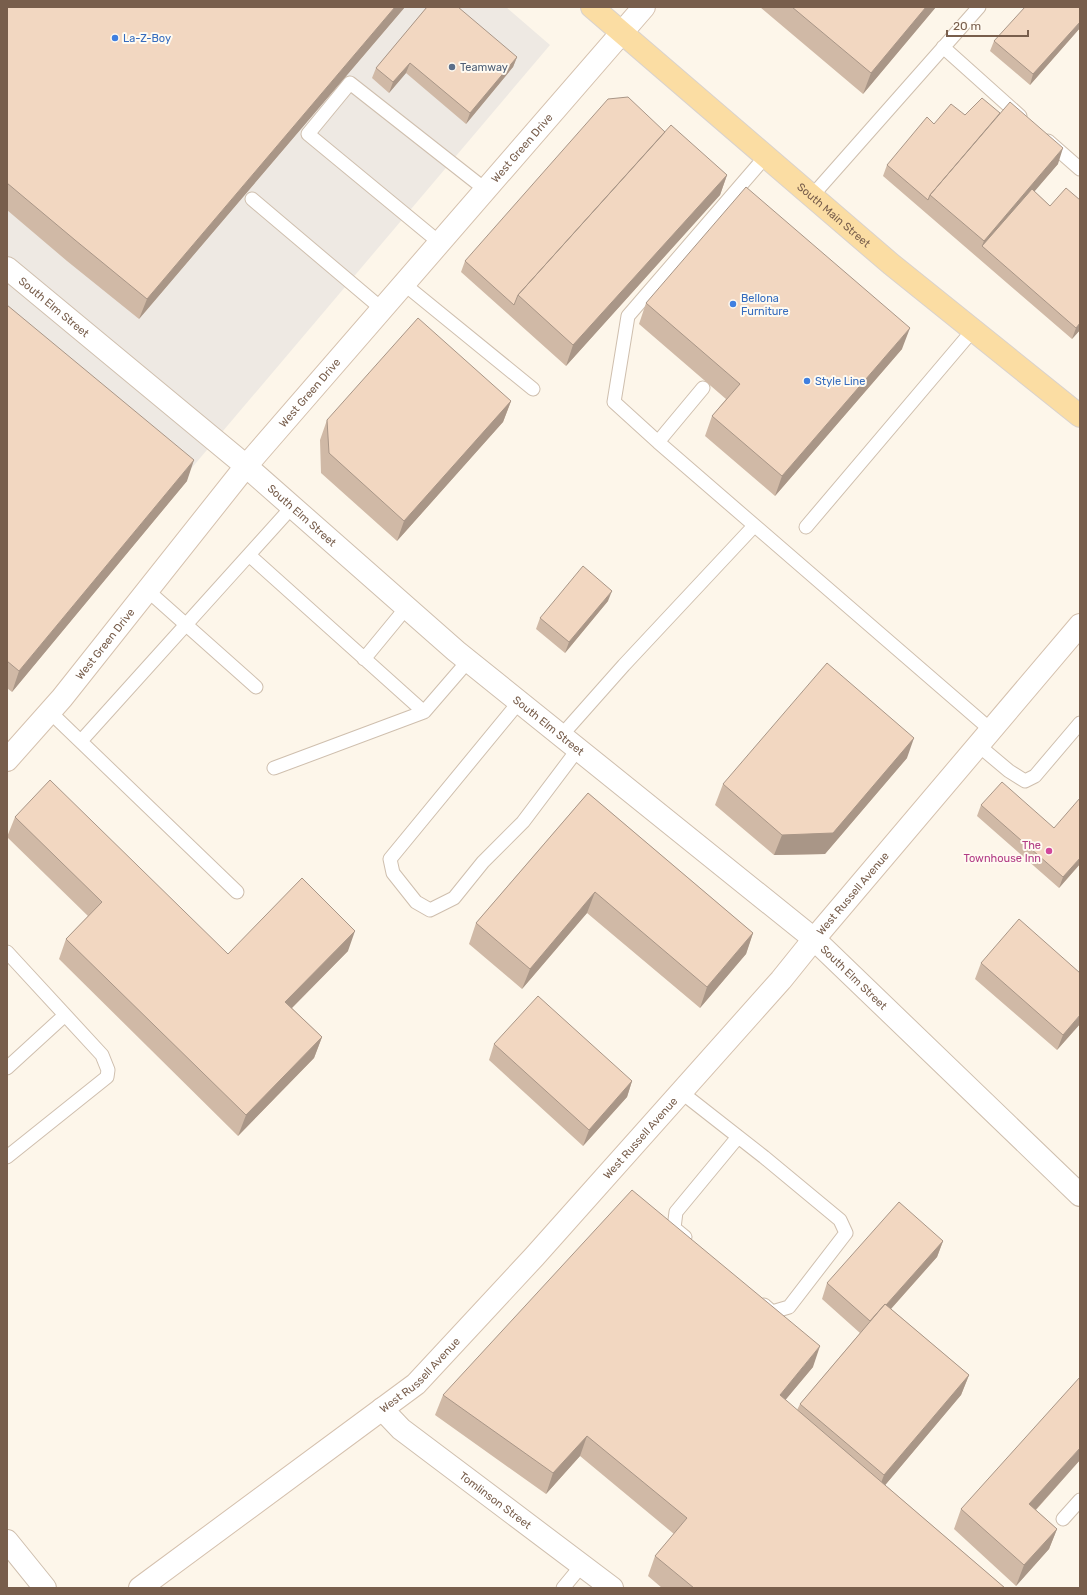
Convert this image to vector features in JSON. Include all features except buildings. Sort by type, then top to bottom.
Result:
[{"type":"main road","name":"South Main Street","points":[[592,7],[891,264],[1080,416]]},
{"type":"main road","name":"West Green Drive","points":[[9,754],[50,712],[246,466],[644,7]]},
{"type":"main road","name":"South Elm Street","points":[[7,268],[246,466],[468,661],[814,939],[1080,1195]]},
{"type":"main road","name":"West Russell Avenue","points":[[140,1588],[416,1384],[534,1257],[782,980],[814,939],[1080,625]]},
{"type":"main road","name":"Tomlinson Street","points":[[382,1409],[401,1429],[612,1588]]},
{"type":"main road","points":[[7,1541],[45,1588]]},
{"type":"lane","points":[[812,196],[979,7]]},
{"type":"lane","points":[[943,48],[1080,169]]},
{"type":"lane","points":[[440,243],[308,134],[350,83],[486,190]]},
{"type":"lane","points":[[766,156],[628,316],[614,402],[754,526],[984,737],[1009,772],[1025,780],[1035,776],[1080,722]]},
{"type":"lane","points":[[252,199],[382,309]]},
{"type":"lane","points":[[404,284],[534,389]]},
{"type":"lane","points":[[806,528],[973,330]]},
{"type":"lane","points":[[658,442],[704,388]]},
{"type":"lane","points":[[81,742],[292,507]]},
{"type":"lane","points":[[562,736],[624,665],[754,526]]},
{"type":"lane","points":[[249,555],[424,712]]},
{"type":"lane","points":[[148,590],[256,687]]},
{"type":"lane","points":[[364,659],[406,608]]},
{"type":"lane","points":[[274,768],[424,712],[468,661]]},
{"type":"lane","points":[[519,702],[390,859],[393,873],[416,902],[430,910],[454,898],[483,862],[523,822],[578,750]]},
{"type":"lane","points":[[50,712],[237,892]]},
{"type":"lane","points":[[7,1157],[106,1077],[108,1070],[102,1056],[65,1015],[10,961]]},
{"type":"lane","points":[[7,1068],[65,1015]]},
{"type":"lane","points":[[681,1092],[840,1220],[846,1233],[788,1307],[772,1312],[755,1298]]},
{"type":"lane","points":[[697,1248],[674,1228],[676,1212],[738,1137]]},
{"type":"lane","points":[[1063,1519],[1080,1500]]},
{"type":"lane","points":[[563,1588],[582,1565]]},
{"type":"shaded area","points":[[7,7],[506,7],[550,45],[7,686]]},
{"type":"place","name":"La-Z-Boy","points":[[115,38]]},
{"type":"place","name":"Teamway","points":[[452,67]]},
{"type":"place","name":"Bellona Furniture","points":[[733,304]]},
{"type":"place","name":"Style Line","points":[[807,381]]},
{"type":"place","name":"The Townhouse Inn","points":[[1049,851]]}]
